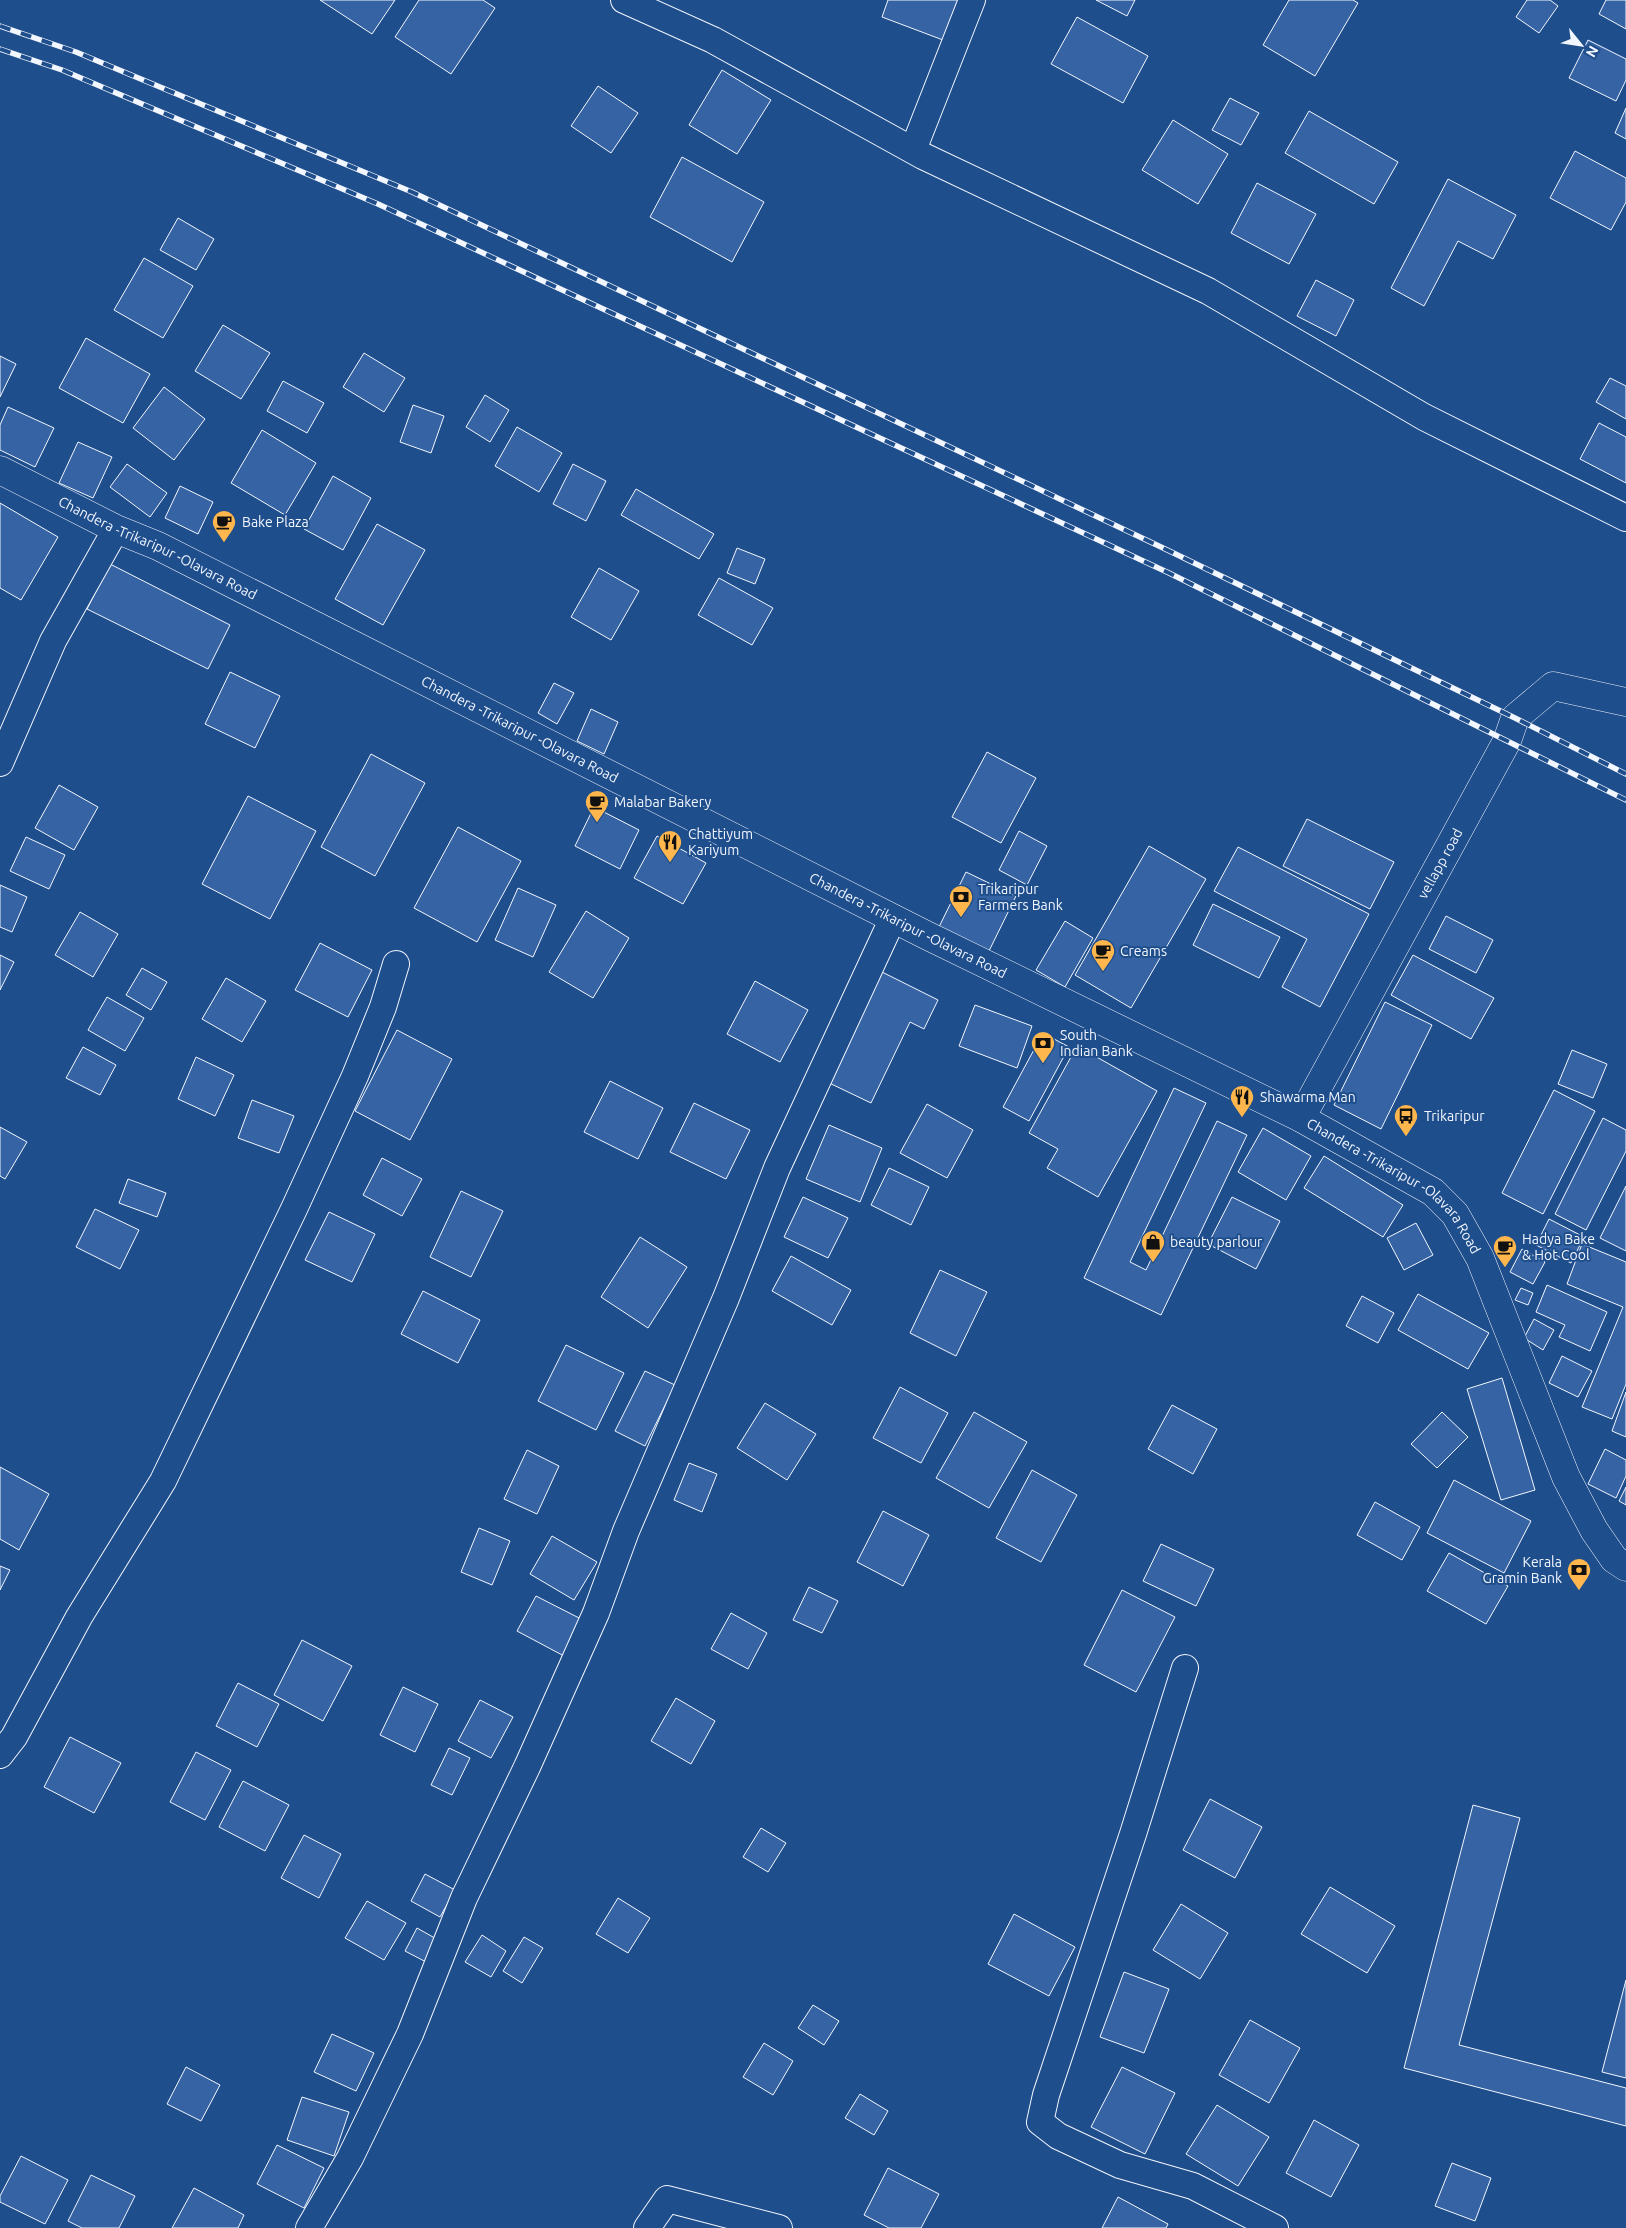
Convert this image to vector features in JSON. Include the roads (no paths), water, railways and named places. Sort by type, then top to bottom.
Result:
[{"type":"main road","name":"Chandera -Trikaripur -Olavara Road","points":[[0,470],[116,529],[158,546],[893,918],[1301,1118],[1433,1192],[1455,1214],[1480,1258],[1566,1477],[1594,1530],[1614,1559],[1626,1567]]},
{"type":"main road","name":"vellapp road","points":[[1301,1118],[1507,741],[1515,718],[1553,686],[1626,702]]},
{"type":"street","points":[[624,0],[713,40],[913,150],[1208,291],[1424,417],[1626,518]]},
{"type":"street","points":[[913,150],[972,0]]},
{"type":"street","points":[[0,763],[53,642],[116,529]]},
{"type":"street","points":[[309,2228],[350,2158],[410,2034],[464,1898],[527,1767],[596,1613],[626,1531],[726,1298],[777,1168],[893,918]]},
{"type":"street","points":[[0,1755],[14,1737],[79,1617],[163,1481],[294,1209],[355,1076],[383,1006],[396,964]]},
{"type":"street","points":[[1185,1668],[1127,1852],[1046,2095],[1040,2122],[1058,2136],[1120,2165],[1193,2186],[1275,2228]]},
{"type":"street","points":[[647,2228],[667,2199],[780,2228]]},
{"type":"railway","points":[[0,26],[76,52],[412,192],[1161,547],[1515,718],[1626,774]]},
{"type":"railway","points":[[0,49],[62,70],[378,204],[1169,573],[1626,800]]},
{"type":"place","name":"Bake Plaza","points":[[224,543]]},
{"type":"place","name":"Malabar Bakery","points":[[597,823]]},
{"type":"place","name":"Chattiyum Kariyum","points":[[670,863]]},
{"type":"place","name":"Trikaripur Farmers Bank","points":[[961,918]]},
{"type":"place","name":"Creams","points":[[1103,972]]},
{"type":"place","name":"South Indian Bank","points":[[1043,1064]]},
{"type":"place","name":"Shawarma Man","points":[[1242,1118]]},
{"type":"place","name":"Trikaripur","points":[[1406,1137]]},
{"type":"place","name":"beauty parlour","points":[[1153,1263]]},
{"type":"place","name":"Hadya Bake & Hot Cool","points":[[1505,1268]]},
{"type":"place","name":"Kerala Gramin Bank","points":[[1579,1591]]}]
